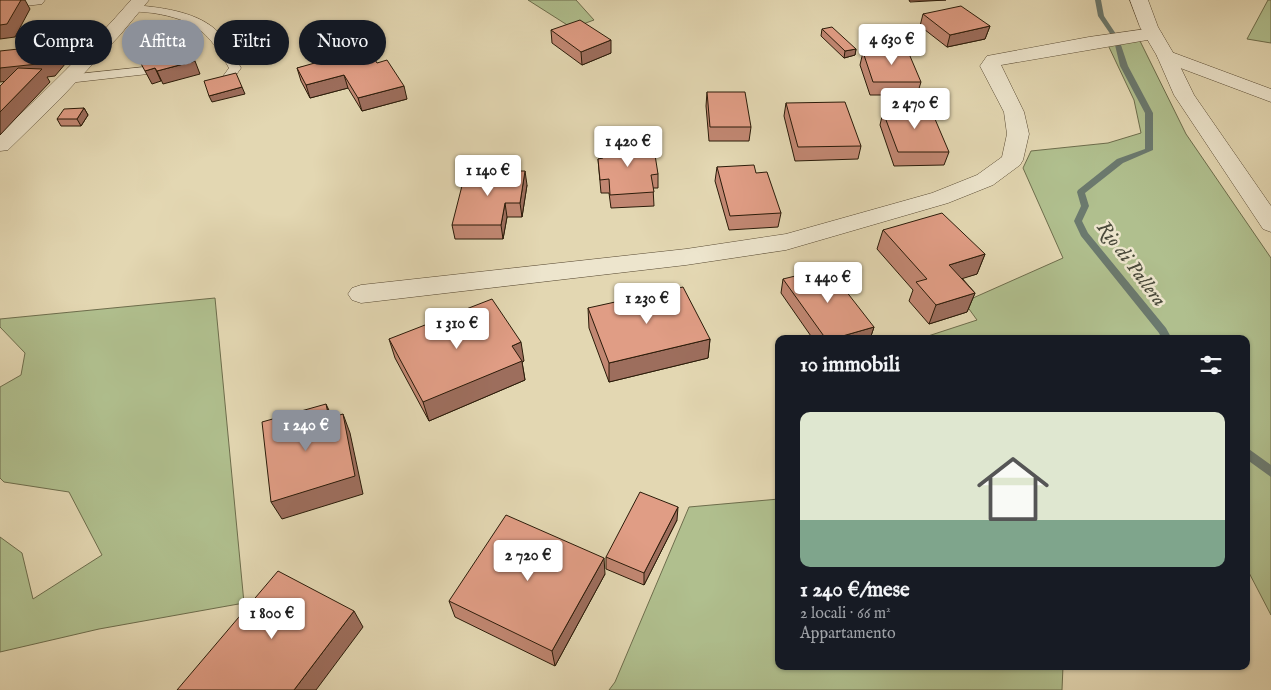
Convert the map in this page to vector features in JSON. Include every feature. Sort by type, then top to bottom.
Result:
[{"type":"street","points":[[0,4],[36,0]]},
{"type":"street","points":[[1139,0],[1153,34],[1166,56],[1184,95],[1271,224]]},
{"type":"street","points":[[0,145],[68,79],[114,31],[136,4]]},
{"type":"street","points":[[361,294],[686,257],[786,242],[940,198],[985,180],[1012,160],[1018,134],[1014,112],[990,66],[994,60],[1079,44],[1153,34]]},
{"type":"street","points":[[1166,56],[1271,96]]},
{"type":"lane","points":[[136,4],[184,18],[210,31],[235,68],[227,78]]},
{"type":"lane","points":[[68,79],[144,71]]},
{"type":"green space","points":[[528,0],[576,0],[594,20],[572,28]]},
{"type":"green space","points":[[1268,0],[1271,0],[1271,43],[1247,39]]},
{"type":"green space","points":[[1140,41],[1186,134],[1271,258],[1271,615],[1250,575],[1250,335],[931,335],[977,320],[964,302],[1063,258],[1023,168],[1031,151],[1108,143],[1141,133],[1134,100],[1108,45]]},
{"type":"green space","points":[[215,298],[244,603],[99,629],[0,652],[0,537],[22,553],[33,599],[102,555],[69,492],[4,482],[0,478],[0,387],[21,375],[25,353],[0,327],[0,319]]},
{"type":"green space","points":[[775,499],[775,670],[1063,670],[1062,690],[609,690],[615,682],[689,507]]},
{"type":"building","points":[[0,0],[21,0],[7,24],[0,25]]},
{"type":"building","points":[[961,6],[990,26],[950,35],[923,14]]},
{"type":"building","points":[[580,20],[611,40],[581,52],[551,30]]},
{"type":"building","points":[[832,27],[856,49],[845,51],[822,29]]},
{"type":"building","points":[[15,49],[15,65],[28,65],[0,68],[0,51]]},
{"type":"building","points":[[887,49],[907,49],[921,82],[873,82],[863,52],[888,52]]},
{"type":"building","points":[[387,60],[404,86],[358,98],[344,75],[306,85],[297,68],[308,65],[386,65]]},
{"type":"building","points":[[142,65],[180,65],[157,71],[155,68],[145,71]]},
{"type":"building","points":[[18,68],[42,69],[0,112],[0,86]]},
{"type":"building","points":[[236,73],[242,87],[209,96],[204,81]]},
{"type":"building","points":[[707,92],[745,92],[751,127],[710,127]]},
{"type":"building","points":[[845,102],[861,146],[798,147],[786,103]]},
{"type":"building","points":[[897,105],[929,105],[949,152],[898,152],[883,112],[899,112]]},
{"type":"building","points":[[84,108],[77,119],[57,119],[64,109]]},
{"type":"building","points":[[645,141],[647,156],[655,155],[658,174],[651,175],[654,192],[610,195],[609,179],[600,180],[598,159],[603,158],[602,144]]},
{"type":"building","points":[[754,165],[756,173],[767,172],[781,213],[730,216],[717,167]]},
{"type":"building","points":[[483,171],[525,171],[520,203],[505,203],[501,225],[452,225],[465,174],[483,174]]},
{"type":"building","points":[[942,213],[985,254],[949,265],[975,293],[936,305],[916,282],[927,279],[883,230]]},
{"type":"building","points":[[828,268],[874,327],[846,335],[823,335],[783,279]]},
{"type":"building","points":[[683,287],[710,339],[609,363],[588,308]]},
{"type":"building","points":[[492,299],[521,342],[512,346],[522,361],[423,402],[389,339]]},
{"type":"building","points":[[326,404],[329,418],[343,414],[355,476],[271,502],[262,422]]},
{"type":"building","points":[[640,492],[678,507],[644,573],[606,557]]},
{"type":"building","points":[[506,515],[604,558],[552,651],[449,601]]},
{"type":"building","points":[[278,571],[354,611],[294,690],[177,690]]},
{"type":"waterway","name":"Rio di Pallera","points":[[1098,0],[1101,16],[1113,34]]},
{"type":"waterway","name":"Rio di Pallera","points":[[1118,45],[1124,66],[1149,113],[1149,150],[1120,161],[1081,192],[1085,206],[1078,221],[1084,234],[1165,335]]},
{"type":"waterway","name":"Rio di Pallera","points":[[1250,455],[1271,472]]}]
